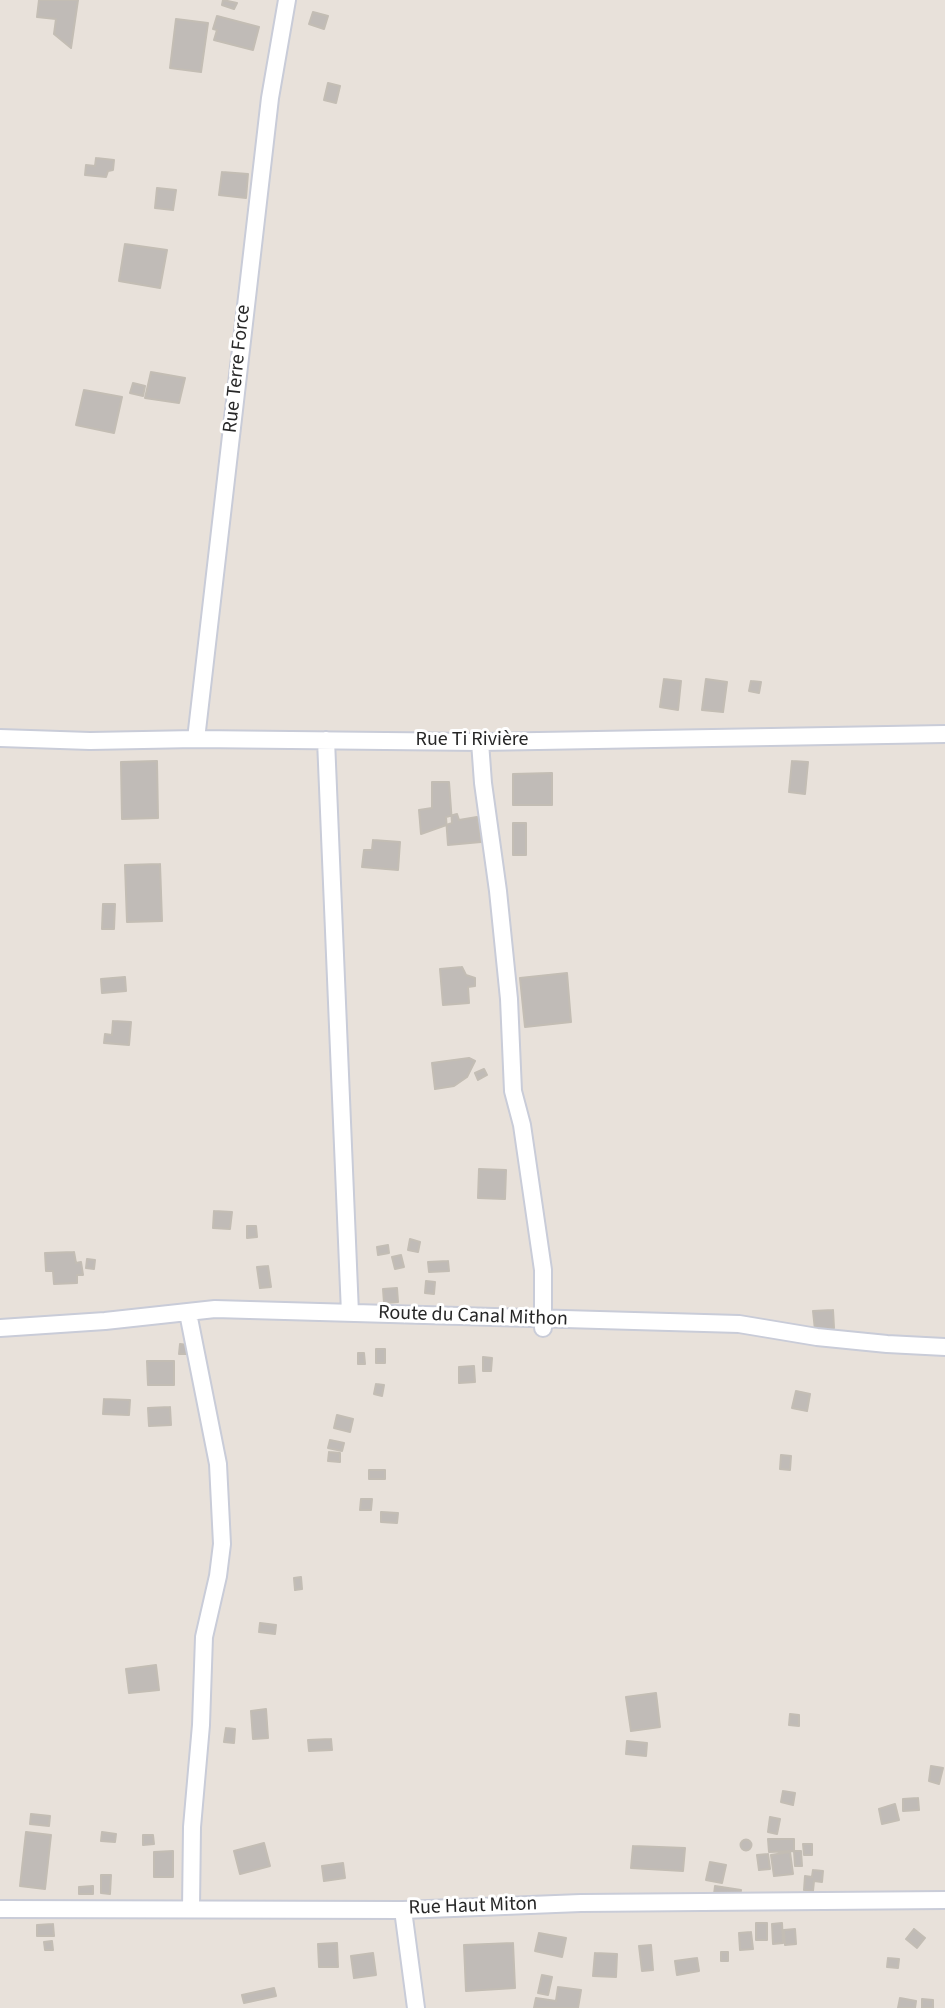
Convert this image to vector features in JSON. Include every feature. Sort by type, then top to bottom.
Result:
[{"type":"street","name":"Rue Terre Force","points":[[196,739],[270,98],[287,0]]},
{"type":"street","name":"Rue Ti Rivière","points":[[0,738],[480,742],[945,734]]},
{"type":"street","points":[[326,740],[350,1313]]},
{"type":"street","points":[[480,742],[509,999],[513,1091],[522,1125],[539,1232],[543,1325]]},
{"type":"street","name":"Route du Canal Mithon","points":[[0,1328],[215,1309],[350,1313],[543,1325],[739,1324],[817,1337],[945,1347]]},
{"type":"street","points":[[188,1313],[218,1464],[222,1544],[202,1659],[201,1725],[192,1827],[191,1909]]},
{"type":"street","name":"Rue Haut Miton","points":[[0,1909],[403,1910],[581,1903],[945,1900]]},
{"type":"street","points":[[403,1910],[416,2008]]},
{"type":"building","points":[[39,0],[78,0],[71,48],[54,34],[56,19],[37,17]]},
{"type":"building","points":[[223,0],[237,3],[234,9],[222,5]]},
{"type":"building","points":[[313,12],[328,16],[324,29],[309,24]]},
{"type":"building","points":[[217,16],[259,27],[253,50],[214,40]]},
{"type":"building","points":[[176,19],[208,23],[201,72],[170,68]]},
{"type":"building","points":[[328,83],[340,86],[336,103],[324,100]]},
{"type":"building","points":[[96,158],[114,160],[113,170],[108,171],[106,177],[85,175],[86,165],[95,166]]},
{"type":"building","points":[[222,172],[248,174],[246,198],[219,195]]},
{"type":"building","points":[[157,188],[176,190],[173,210],[155,208]]},
{"type":"building","points":[[125,244],[167,250],[160,288],[119,281]]},
{"type":"building","points":[[151,372],[185,378],[179,403],[145,398]]},
{"type":"building","points":[[133,383],[145,386],[143,396],[130,393]]},
{"type":"building","points":[[84,390],[122,397],[114,433],[76,425]]},
{"type":"building","points":[[664,679],[681,681],[678,710],[660,707]]},
{"type":"building","points":[[706,679],[727,682],[723,712],[702,710]]},
{"type":"building","points":[[751,681],[761,682],[759,693],[749,691]]},
{"type":"building","points":[[157,761],[158,818],[122,819],[121,762]]},
{"type":"building","points":[[792,761],[808,762],[805,794],[789,792]]},
{"type":"building","points":[[552,773],[552,805],[513,805],[513,774]]},
{"type":"building","points":[[432,782],[449,782],[452,823],[421,834],[419,810],[432,808]]},
{"type":"building","points":[[457,814],[459,820],[477,817],[481,842],[448,845],[446,817]]},
{"type":"building","points":[[513,823],[526,823],[526,855],[513,855]]},
{"type":"building","points":[[373,840],[400,842],[398,870],[362,867],[364,850],[372,850]]},
{"type":"building","points":[[160,864],[162,921],[127,922],[125,865]]},
{"type":"building","points":[[103,904],[115,904],[114,929],[102,929]]},
{"type":"building","points":[[462,967],[466,975],[475,978],[475,986],[468,987],[469,1003],[443,1005],[440,969]]},
{"type":"building","points":[[567,973],[571,1022],[525,1027],[520,978]]},
{"type":"building","points":[[125,977],[126,991],[102,993],[101,979]]},
{"type":"building","points":[[113,1021],[131,1022],[129,1045],[104,1043],[105,1034],[112,1035]]},
{"type":"building","points":[[469,1058],[475,1061],[467,1077],[454,1086],[435,1089],[432,1063]]},
{"type":"building","points":[[484,1069],[487,1075],[478,1080],[475,1073]]},
{"type":"building","points":[[479,1169],[506,1170],[505,1199],[478,1198]]},
{"type":"building","points":[[214,1211],[232,1212],[230,1229],[213,1228]]},
{"type":"building","points":[[247,1226],[256,1226],[257,1237],[247,1238]]},
{"type":"building","points":[[410,1239],[420,1242],[418,1252],[408,1250]]},
{"type":"building","points":[[388,1245],[389,1253],[378,1255],[377,1247]]},
{"type":"building","points":[[74,1252],[76,1263],[81,1262],[83,1275],[77,1275],[77,1283],[54,1284],[53,1271],[46,1271],[45,1253]]},
{"type":"building","points":[[401,1255],[404,1267],[395,1269],[392,1257]]},
{"type":"building","points":[[87,1259],[95,1260],[94,1269],[86,1268]]},
{"type":"building","points":[[448,1261],[449,1271],[429,1272],[428,1262]]},
{"type":"building","points":[[268,1266],[271,1287],[260,1288],[257,1267]]},
{"type":"building","points":[[426,1281],[435,1282],[434,1294],[425,1293]]},
{"type":"building","points":[[397,1288],[398,1302],[384,1303],[383,1289]]},
{"type":"building","points":[[833,1310],[834,1328],[815,1330],[813,1311]]},
{"type":"building","points":[[180,1344],[188,1345],[187,1354],[179,1354]]},
{"type":"building","points":[[376,1349],[385,1349],[385,1363],[376,1363]]},
{"type":"building","points":[[358,1353],[364,1353],[365,1364],[358,1364]]},
{"type":"building","points":[[483,1357],[492,1358],[491,1371],[483,1371]]},
{"type":"building","points":[[147,1361],[174,1361],[174,1385],[148,1385]]},
{"type":"building","points":[[474,1366],[475,1382],[459,1383],[459,1367]]},
{"type":"building","points":[[376,1384],[384,1385],[382,1396],[374,1394]]},
{"type":"building","points":[[796,1391],[810,1394],[807,1411],[792,1408]]},
{"type":"building","points":[[104,1399],[130,1400],[129,1415],[103,1414]]},
{"type":"building","points":[[170,1407],[171,1425],[149,1426],[148,1408]]},
{"type":"building","points":[[337,1415],[353,1419],[350,1432],[334,1428]]},
{"type":"building","points":[[330,1440],[344,1443],[342,1451],[328,1448]]},
{"type":"building","points":[[329,1452],[340,1453],[340,1462],[328,1461]]},
{"type":"building","points":[[781,1455],[791,1456],[790,1470],[780,1469]]},
{"type":"building","points":[[369,1470],[385,1470],[385,1479],[369,1479]]},
{"type":"building","points":[[361,1499],[372,1499],[371,1510],[360,1510]]},
{"type":"building","points":[[381,1512],[398,1513],[397,1523],[381,1522]]},
{"type":"building","points":[[301,1577],[302,1589],[295,1590],[294,1578]]},
{"type":"building","points":[[260,1623],[276,1625],[275,1634],[259,1632]]},
{"type":"building","points":[[156,1665],[159,1690],[129,1693],[126,1669]]},
{"type":"building","points":[[656,1693],[660,1727],[631,1731],[626,1697]]},
{"type":"building","points":[[266,1709],[268,1738],[253,1739],[251,1711]]},
{"type":"building","points":[[790,1714],[799,1715],[799,1726],[789,1725]]},
{"type":"building","points":[[226,1728],[235,1729],[234,1743],[224,1742]]},
{"type":"building","points":[[331,1739],[332,1750],[309,1751],[308,1740]]},
{"type":"building","points":[[627,1741],[647,1743],[646,1756],[626,1754]]},
{"type":"building","points":[[931,1766],[943,1768],[939,1784],[929,1781]]},
{"type":"building","points":[[783,1791],[795,1793],[793,1805],[781,1802]]},
{"type":"building","points":[[918,1798],[919,1810],[903,1811],[903,1799]]},
{"type":"building","points":[[895,1804],[899,1820],[882,1824],[879,1809]]},
{"type":"building","points":[[31,1814],[50,1816],[49,1826],[30,1824]]},
{"type":"building","points":[[770,1817],[780,1819],[777,1834],[768,1832]]},
{"type":"building","points":[[26,1832],[51,1835],[45,1889],[20,1886]]},
{"type":"building","points":[[102,1832],[116,1834],[115,1842],[101,1841]]},
{"type":"building","points":[[143,1835],[153,1835],[154,1844],[143,1845]]},
{"type":"building","points":[[768,1839],[794,1839],[794,1851],[769,1852]]},
{"type":"building","points":[[746,1840],[751,1845],[746,1850],[741,1845]]},
{"type":"building","points":[[264,1843],[270,1866],[240,1874],[234,1851]]},
{"type":"building","points":[[803,1844],[812,1844],[812,1855],[804,1855]]},
{"type":"building","points":[[633,1846],[685,1848],[683,1871],[631,1868]]},
{"type":"building","points":[[173,1851],[173,1877],[154,1877],[154,1852]]},
{"type":"building","points":[[794,1851],[801,1851],[802,1866],[795,1866]]},
{"type":"building","points":[[790,1852],[793,1874],[774,1876],[771,1855]]},
{"type":"building","points":[[768,1854],[770,1869],[759,1870],[757,1855]]},
{"type":"building","points":[[710,1862],[726,1865],[722,1883],[706,1880]]},
{"type":"building","points":[[343,1863],[345,1878],[324,1881],[322,1866]]},
{"type":"building","points":[[813,1870],[823,1871],[822,1882],[814,1881],[813,1891],[804,1890],[805,1876],[812,1877]]},
{"type":"building","points":[[101,1875],[111,1875],[110,1894],[101,1893]]},
{"type":"building","points":[[93,1886],[93,1894],[79,1894],[79,1887]]},
{"type":"building","points":[[715,1886],[741,1890],[740,1897],[714,1894]]},
{"type":"building","points":[[756,1923],[767,1923],[767,1940],[756,1940]]},
{"type":"building","points":[[782,1923],[783,1943],[773,1944],[772,1924]]},
{"type":"building","points":[[53,1924],[54,1936],[37,1936],[37,1925]]},
{"type":"building","points":[[795,1929],[796,1944],[785,1945],[784,1930]]},
{"type":"building","points":[[914,1929],[925,1938],[917,1948],[906,1939]]},
{"type":"building","points":[[751,1932],[753,1949],[740,1950],[739,1933]]},
{"type":"building","points":[[539,1933],[566,1938],[562,1957],[535,1951]]},
{"type":"building","points":[[52,1941],[53,1950],[45,1950],[44,1942]]},
{"type":"building","points":[[337,1943],[338,1967],[319,1967],[318,1944]]},
{"type":"building","points":[[513,1943],[515,1988],[466,1991],[464,1945]]},
{"type":"building","points":[[651,1945],[653,1970],[642,1971],[639,1946]]},
{"type":"building","points":[[721,1952],[728,1952],[728,1961],[721,1961]]},
{"type":"building","points":[[373,1953],[376,1975],[354,1978],[351,1956]]},
{"type":"building","points":[[595,1953],[617,1954],[616,1977],[593,1976]]},
{"type":"building","points":[[697,1958],[699,1971],[677,1975],[675,1961]]},
{"type":"building","points":[[888,1958],[899,1959],[898,1968],[887,1967]]},
{"type":"building","points":[[542,1975],[552,1977],[548,1995],[538,1993]]},
{"type":"building","points":[[558,1987],[581,1990],[578,2008],[534,2008],[536,1998],[556,2001]]},
{"type":"building","points":[[274,1988],[276,1996],[244,2003],[242,1995]]},
{"type":"building","points":[[900,1998],[916,2001],[915,2008],[898,2008]]},
{"type":"building","points":[[922,1999],[933,2000],[933,2008],[922,2008]]}]
